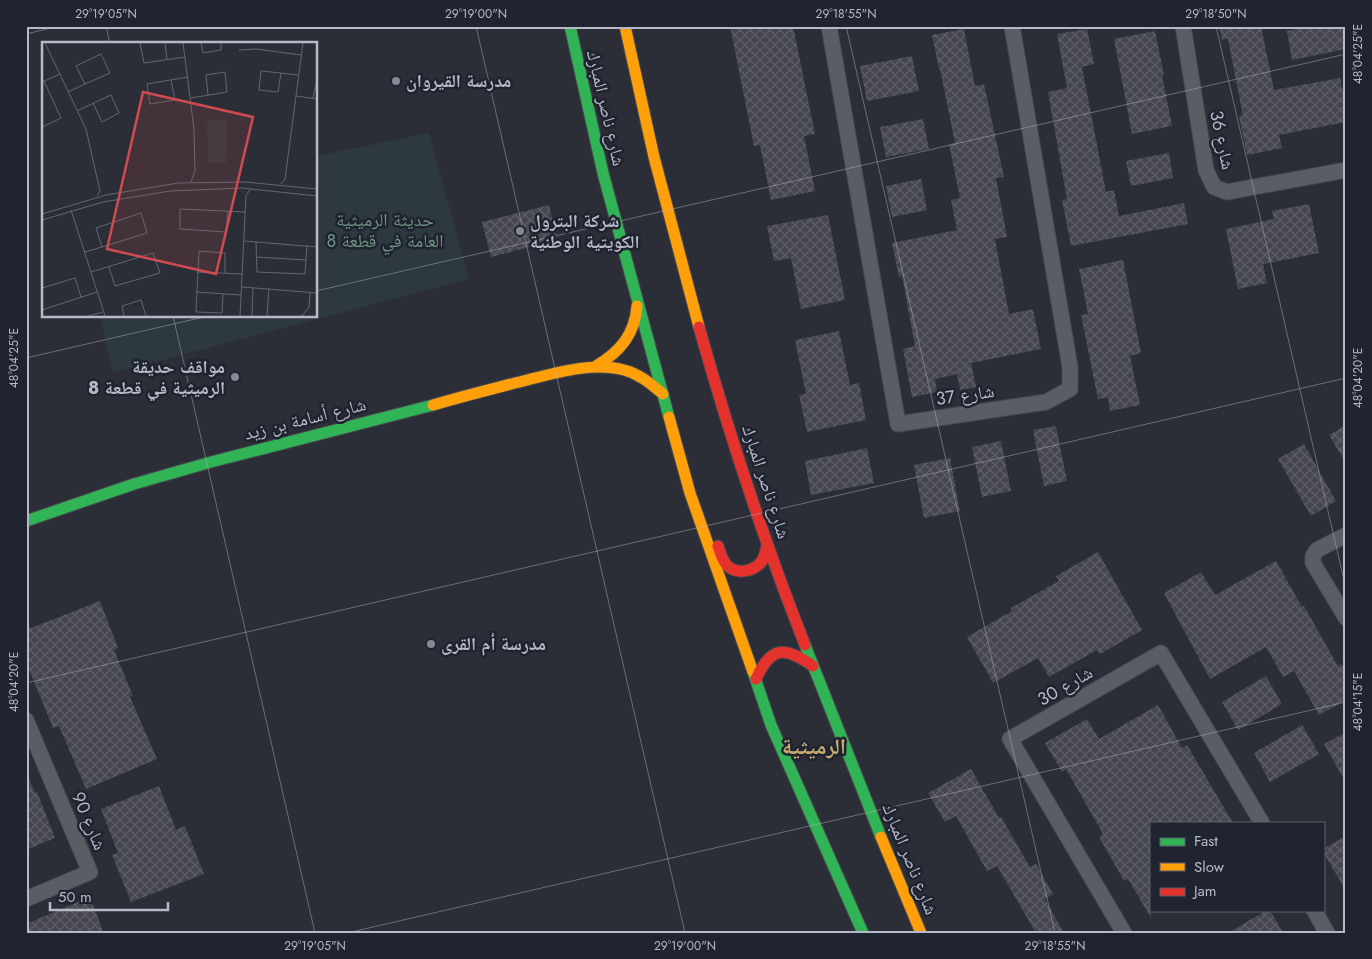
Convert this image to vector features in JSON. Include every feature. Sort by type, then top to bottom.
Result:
[{"type":"street","name":"شارع ناصر المبارك","points":[[570,26],[603,173],[690,493],[771,725],[863,933]]},
{"type":"street","name":"شارع ناصر المبارك","points":[[625,26],[678,248],[716,386],[767,545],[813,666],[921,933]]},
{"type":"street","name":"شارع 37","points":[[829,26],[898,424],[1046,402],[1070,389],[1070,367],[1012,26]]},
{"type":"street","name":"شارع 36","points":[[1183,26],[1206,170],[1214,187],[1227,192],[1346,170]]},
{"type":"street","name":"شارع أسامة بن زيد","points":[[596,366],[616,354],[630,335],[637,312],[638,301]]},
{"type":"street","name":"شارع أسامة بن زيد","points":[[26,521],[134,484],[219,459],[555,373],[596,366],[618,367],[638,374],[663,394]]},
{"type":"street","points":[[690,493],[703,503],[724,561],[732,570],[740,572],[754,569],[763,559],[767,545]]},
{"type":"street","points":[[1346,534],[1317,550],[1312,556],[1314,563],[1346,618]]},
{"type":"street","points":[[756,679],[766,659],[779,652],[789,652],[798,655],[813,666]]},
{"type":"street","name":"شارع 30","points":[[1124,933],[1010,739],[1161,653],[1261,822]]},
{"type":"street","name":"شارع 90","points":[[26,720],[90,872],[26,899]]},
{"type":"street","points":[[1315,912],[1327,933]]},
{"type":"green space","name":"حديثة الرميثية العامة في قطعة 8","points":[[429,133],[469,279],[113,373],[100,318],[318,318],[318,156]]},
{"type":"building","points":[[730,26],[793,26],[815,134],[804,136],[815,191],[771,200],[760,145],[754,146]]},
{"type":"building","points":[[1219,26],[1261,26],[1274,90],[1340,78],[1346,108],[1346,122],[1279,135],[1282,148],[1247,155],[1239,116],[1243,116],[1228,39],[1222,40]]},
{"type":"building","points":[[1311,26],[1344,26],[1346,49],[1292,60],[1287,31]]},
{"type":"building","points":[[964,29],[975,86],[984,84],[1004,177],[996,178],[1007,237],[995,239],[1009,314],[1033,309],[1041,349],[971,363],[976,387],[960,390],[957,374],[935,379],[937,392],[912,397],[903,349],[915,346],[902,276],[899,277],[892,243],[957,230],[951,200],[960,198],[949,144],[955,143],[932,35]]},
{"type":"building","points":[[1087,29],[1094,64],[1082,67],[1106,192],[1114,190],[1119,216],[1184,203],[1188,224],[1071,246],[1062,200],[1067,199],[1048,92],[1067,88],[1057,34]]},
{"type":"building","points":[[1155,31],[1172,126],[1132,134],[1114,39]]},
{"type":"building","points":[[912,56],[919,91],[867,101],[860,66]]},
{"type":"building","points":[[923,119],[929,149],[886,157],[880,127]]},
{"type":"building","points":[[1169,153],[1173,178],[1131,186],[1126,161]]},
{"type":"building","points":[[921,179],[927,210],[892,217],[886,186]]},
{"type":"building","points":[[1309,204],[1319,253],[1263,264],[1267,283],[1238,289],[1226,229],[1274,219],[1272,211]]},
{"type":"building","name":"شركة البترول الكويتية الوطنية","points":[[549,205],[557,240],[491,257],[482,222]]},
{"type":"building","points":[[828,215],[845,300],[801,309],[791,258],[774,261],[767,226]]},
{"type":"building","points":[[1123,260],[1141,353],[1130,356],[1140,405],[1110,411],[1108,397],[1098,399],[1081,315],[1088,314],[1079,269]]},
{"type":"building","points":[[839,331],[850,385],[859,383],[866,420],[807,432],[799,395],[806,394],[795,340]]},
{"type":"building","points":[[1346,425],[1346,463],[1329,435]]},
{"type":"building","points":[[1056,426],[1067,481],[1044,486],[1033,430]]},
{"type":"building","points":[[1001,441],[1011,491],[982,497],[972,447]]},
{"type":"building","points":[[1304,444],[1336,501],[1311,516],[1278,459]]},
{"type":"building","points":[[867,448],[874,483],[811,495],[805,461]]},
{"type":"building","points":[[950,458],[960,511],[924,518],[914,465]]},
{"type":"building","points":[[1098,552],[1142,630],[1100,654],[1097,650],[1049,677],[1038,658],[993,683],[967,637],[1012,611],[1011,608],[1059,581],[1056,576]]},
{"type":"building","points":[[1276,561],[1338,666],[1341,664],[1346,671],[1346,700],[1319,715],[1294,671],[1283,677],[1266,647],[1210,679],[1164,593],[1201,572],[1215,595]]},
{"type":"building","points":[[100,601],[118,648],[114,650],[133,696],[130,697],[157,759],[86,789],[59,726],[53,728],[26,662],[26,630]]},
{"type":"building","points":[[1266,676],[1282,704],[1238,730],[1222,702]]},
{"type":"building","points":[[1158,705],[1182,748],[1187,745],[1232,822],[1150,822],[1151,918],[1128,879],[1124,881],[1099,837],[1103,834],[1066,769],[1062,772],[1045,743],[1087,719],[1099,739]]},
{"type":"building","points":[[1302,725],[1319,754],[1270,782],[1254,753]]},
{"type":"building","points":[[1346,732],[1346,783],[1324,744]]},
{"type":"building","points":[[971,769],[1030,867],[1036,864],[1053,894],[1045,899],[1064,933],[1036,933],[997,866],[987,871],[956,816],[945,822],[928,793]]},
{"type":"building","points":[[26,772],[35,793],[37,792],[55,838],[26,850]]},
{"type":"building","points":[[159,786],[176,830],[185,826],[204,874],[131,902],[112,855],[118,853],[101,809]]},
{"type":"building","points":[[1346,836],[1346,891],[1324,854],[1324,848]]},
{"type":"building","points":[[90,897],[104,933],[26,933],[26,924]]},
{"type":"building","points":[[1264,912],[1271,912],[1283,933],[1228,933]]},
{"type":"traffic: fast","points":[[570,26],[603,173],[669,417]]},
{"type":"traffic: fast","points":[[26,521],[134,484],[211,462],[433,405]]},
{"type":"traffic: fast","points":[[805,645],[881,837]]},
{"type":"traffic: fast","points":[[753,672],[771,725],[863,933]]},
{"type":"traffic: slow","points":[[625,26],[654,157],[699,327]]},
{"type":"traffic: slow","points":[[596,366],[612,355],[625,341],[633,325],[637,306]]},
{"type":"traffic: slow","points":[[433,405],[555,373],[597,367],[624,370],[635,374],[663,394]]},
{"type":"traffic: slow","points":[[669,417],[690,493],[753,672]]},
{"type":"traffic: slow","points":[[881,837],[921,933]]},
{"type":"traffic: jam","points":[[699,327],[748,487],[805,645]]},
{"type":"traffic: jam","points":[[718,546],[722,558],[728,566],[737,571],[743,571],[753,568],[762,561],[767,545]]},
{"type":"traffic: jam","points":[[756,679],[767,660],[779,653],[794,655],[813,666]]},
{"type":"place","name":"مدرسة القيروان","points":[[396,81]]},
{"type":"place","name":"شركة البترول الكويتية الوطنية","points":[[520,231]]},
{"type":"place","name":"مواقف حديقة الرميثية في قطعة 8","points":[[235,377]]},
{"type":"place","name":"مدرسة أم القرى","points":[[431,644]]},
{"type":"district","name":"الرميثية","points":[[814,746]]}]
